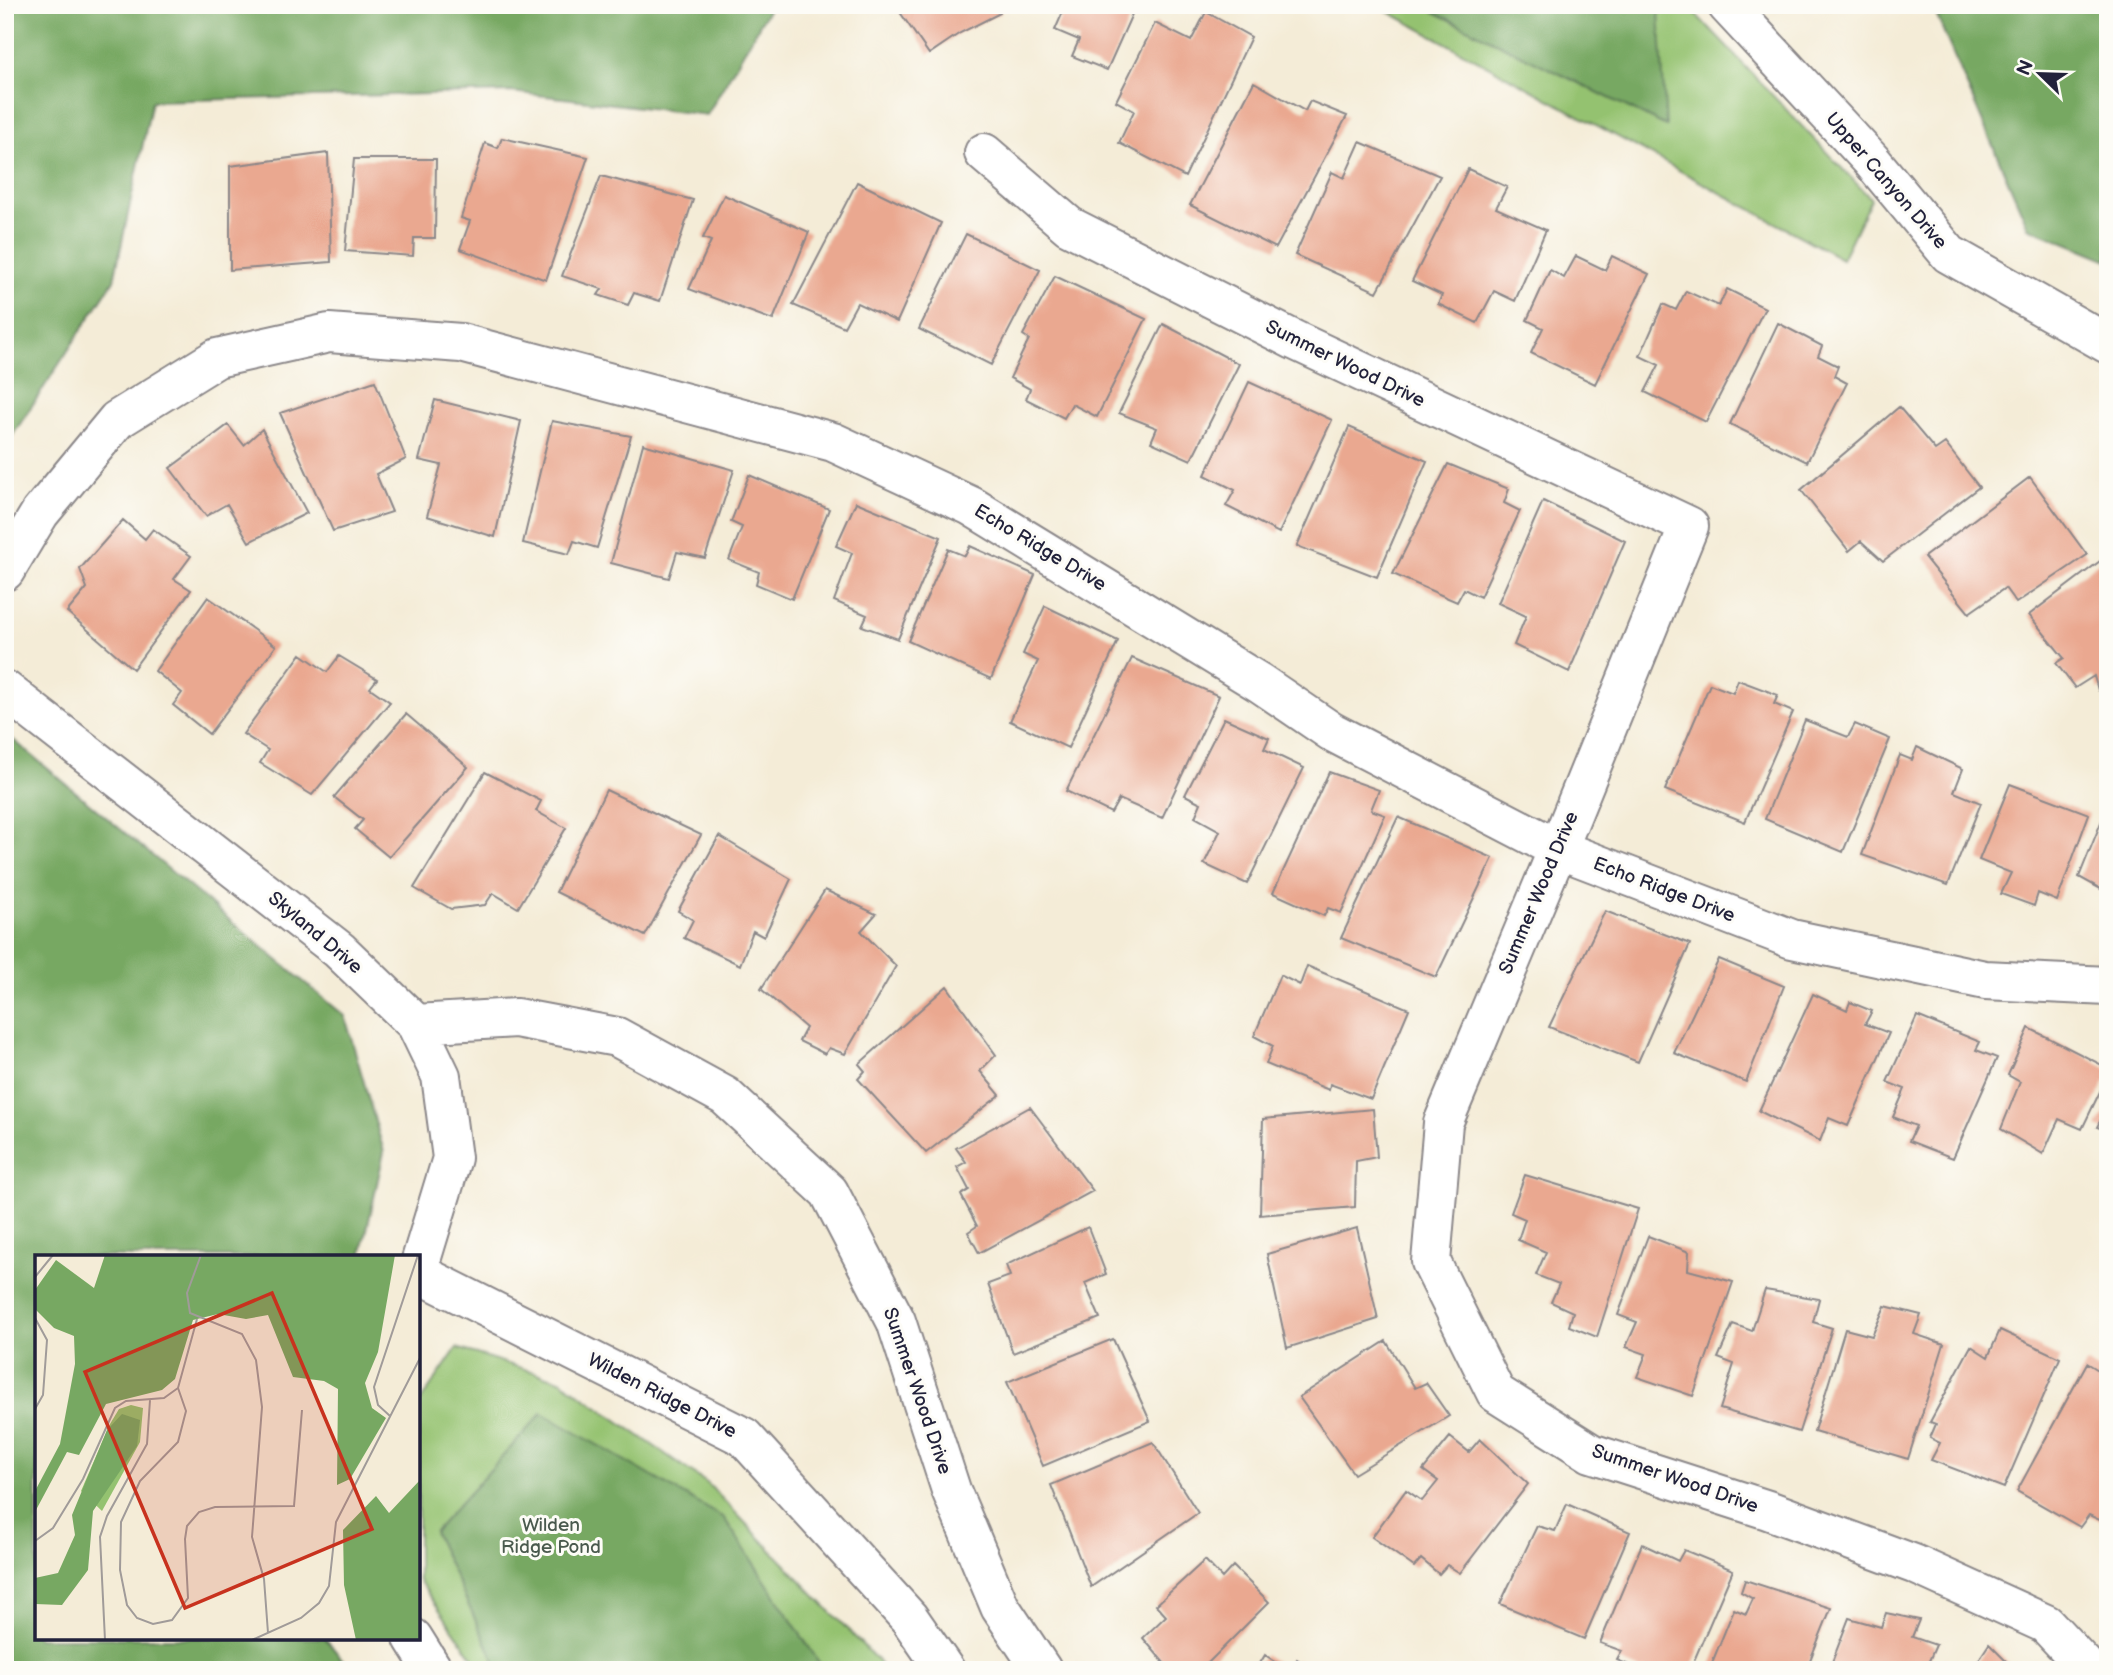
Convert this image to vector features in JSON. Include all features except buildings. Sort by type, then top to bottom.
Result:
[{"type":"street","name":"Upper Canyon Drive","points":[[1727,5],[1871,160],[1949,254],[2108,344]]},
{"type":"street","name":"Summer Wood Drive","points":[[985,153],[1069,226],[1294,340],[1689,526],[1443,1123],[1431,1262],[1496,1393],[1591,1453],[1768,1510],[1914,1564],[2046,1624],[2089,1670]]},
{"type":"street","name":"Echo Ridge Drive","points":[[5,571],[40,513],[117,420],[217,358],[329,333],[461,343],[833,442],[971,506],[1207,650],[1332,732],[1558,849],[1792,939],[1985,980],[2108,986]]},
{"type":"street","name":"Skyland Drive","points":[[5,690],[339,950],[416,1024],[441,1076],[452,1158],[420,1264]]},
{"type":"street","name":"Summer Wood Drive","points":[[416,1024],[516,1018],[617,1037],[725,1096],[828,1192],[896,1321],[951,1490],[1000,1607],[1042,1670]]},
{"type":"street","name":"Wilden Ridge Drive","points":[[420,1272],[744,1437],[909,1618],[945,1670]]},
{"type":"street","points":[[414,1640],[433,1670]]},
{"type":"green space","points":[[5,5],[771,5],[707,115],[511,92],[152,101],[114,280],[5,447]]},
{"type":"green space","points":[[1376,5],[1687,5],[1871,199],[1842,259]]},
{"type":"green space","points":[[1420,5],[1654,5],[1659,12],[1666,126]]},
{"type":"green space","points":[[1932,5],[2108,5],[2108,260],[2028,227]]},
{"type":"green space","points":[[5,733],[345,1016],[384,1152],[361,1255],[35,1255],[35,1640],[327,1640],[351,1670],[5,1670]]},
{"type":"green space","name":"Wilden Ridge Pond","points":[[457,1348],[560,1380],[708,1484],[884,1670],[485,1670],[471,1655],[420,1582],[420,1402]]},
{"type":"green space","name":"Wilden Ridge Pond","points":[[542,1413],[724,1518],[824,1670],[499,1670],[434,1532]]}]
